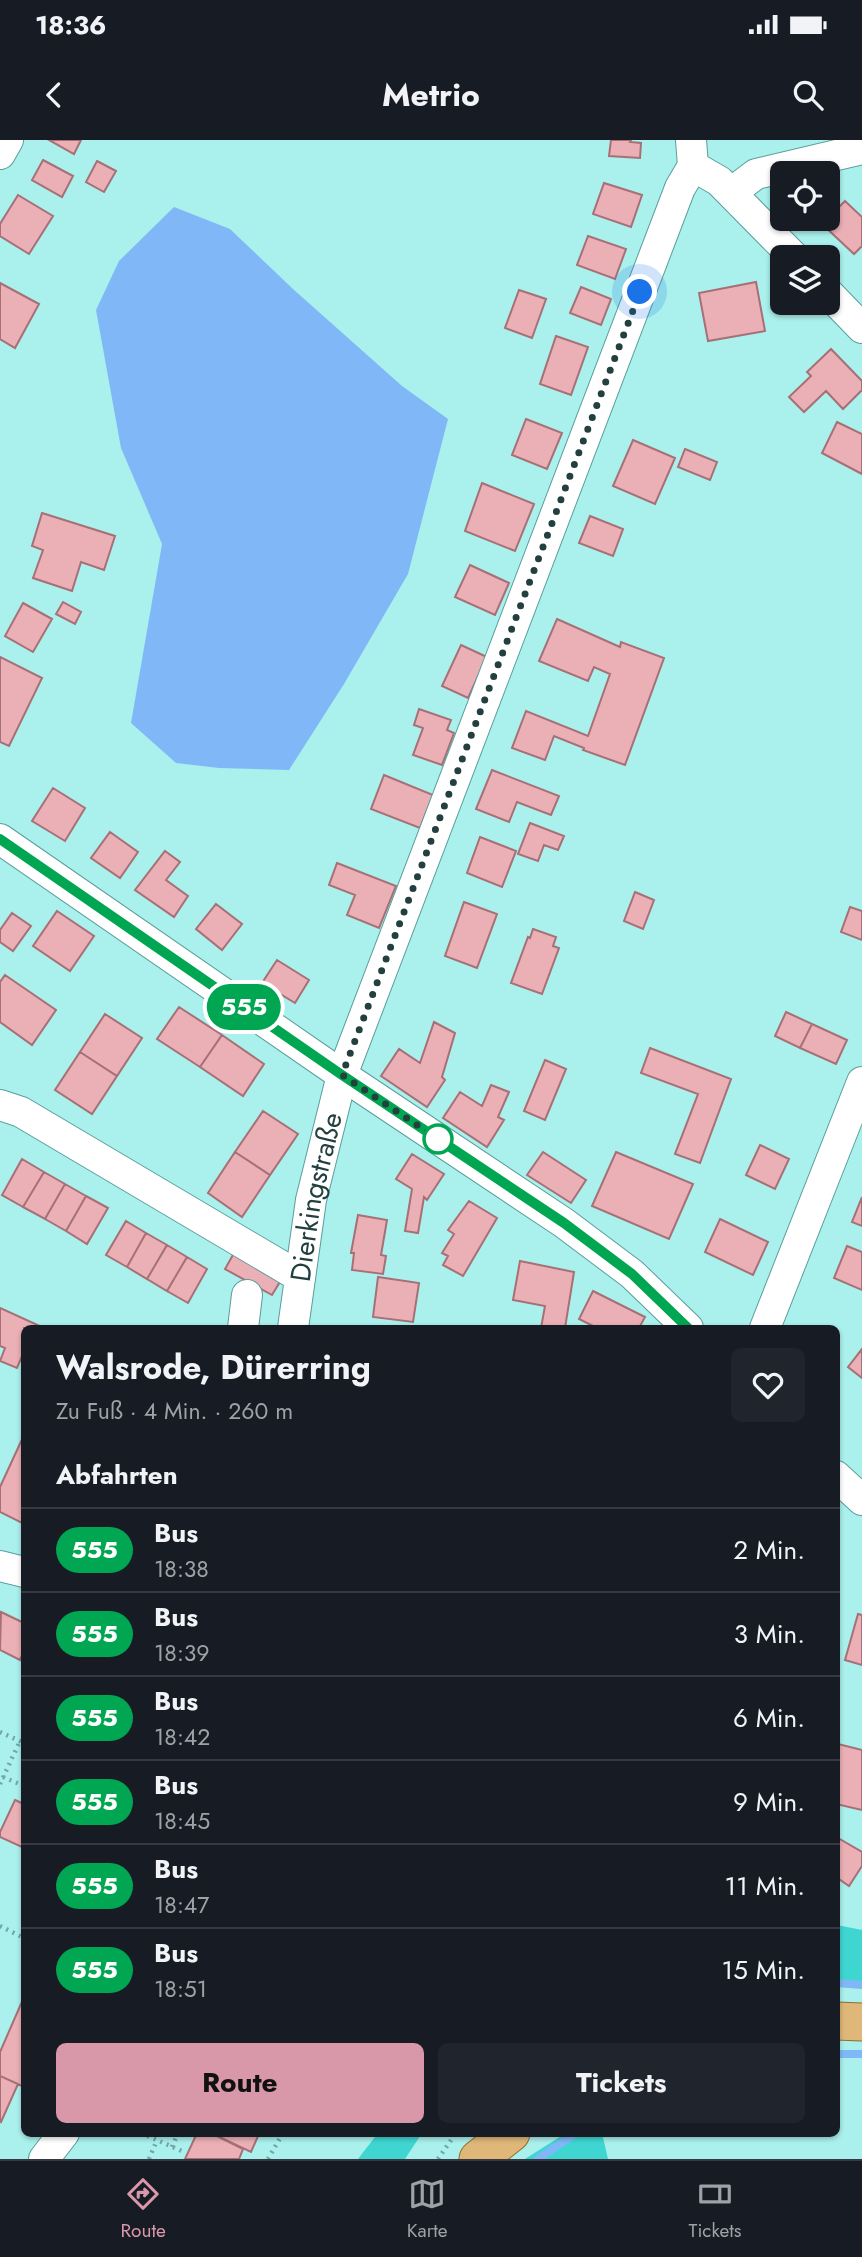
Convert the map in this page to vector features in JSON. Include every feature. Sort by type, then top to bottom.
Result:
[{"type":"main road","points":[[840,2021],[862,2022]]},
{"type":"main road","points":[[478,2159],[506,2137]]},
{"type":"street","points":[[0,154],[8,140]]},
{"type":"street","points":[[732,192],[757,174],[862,149]]},
{"type":"street","points":[[692,153],[783,245]]},
{"type":"street","name":"Dierkingstraße","points":[[293,1325],[311,1200],[342,1075],[692,153]]},
{"type":"street","points":[[840,305],[862,328]]},
{"type":"street","points":[[0,839],[342,1075],[564,1223],[632,1274],[685,1325]]},
{"type":"street","points":[[766,1325],[862,1082]]},
{"type":"street","points":[[0,1105],[21,1112],[300,1277]]},
{"type":"street","points":[[243,1325],[247,1295]]},
{"type":"street","points":[[840,1480],[862,1500]]},
{"type":"street","points":[[0,1566],[21,1571]]},
{"type":"street","points":[[44,2159],[61,2137]]},
{"type":"path","points":[[0,1732],[21,1742]]},
{"type":"path","points":[[0,1784],[21,1744]]},
{"type":"path","points":[[4,1777],[21,1785]]},
{"type":"path","points":[[0,1926],[21,1936]]},
{"type":"path","points":[[150,2137],[184,2152]]},
{"type":"path","points":[[172,2147],[176,2137]]},
{"type":"path","points":[[268,2159],[280,2137]]},
{"type":"path","points":[[438,2159],[453,2137]]},
{"type":"path","points":[[149,2159],[157,2140]]},
{"type":"shaded area","points":[[174,207],[230,229],[402,386],[448,419],[408,574],[344,684],[289,770],[219,768],[176,763],[131,723],[162,544],[121,448],[96,310],[119,261]]},
{"type":"shaded area","points":[[840,1926],[862,1930],[862,1984],[840,1982]]},
{"type":"shaded area","points":[[375,2137],[419,2137],[405,2159],[358,2159]]},
{"type":"shaded area","points":[[560,2137],[603,2137],[608,2159],[525,2159]]},
{"type":"building","points":[[49,140],[81,140],[74,154]]},
{"type":"building","points":[[611,140],[641,143],[640,158],[609,156]]},
{"type":"building","points":[[43,160],[73,176],[62,197],[32,180]]},
{"type":"building","points":[[97,161],[116,171],[104,192],[86,182]]},
{"type":"building","points":[[604,183],[642,195],[631,227],[593,214]]},
{"type":"building","points":[[18,195],[53,216],[29,254],[0,236],[0,224]]},
{"type":"building","points":[[845,201],[862,217],[862,246],[854,254],[829,231],[840,231],[840,206]]},
{"type":"building","points":[[588,236],[626,249],[615,279],[577,265]]},
{"type":"building","points":[[756,282],[765,331],[708,341],[699,293]]},
{"type":"building","points":[[0,283],[39,304],[15,348],[0,339]]},
{"type":"building","points":[[581,287],[611,299],[601,325],[570,313]]},
{"type":"building","points":[[519,290],[546,299],[532,338],[505,328]]},
{"type":"building","points":[[556,336],[588,347],[571,395],[540,384]]},
{"type":"building","points":[[831,349],[862,381],[862,390],[843,409],[826,391],[804,412],[789,397],[811,376],[807,372]]},
{"type":"building","points":[[526,419],[562,433],[547,469],[512,455]]},
{"type":"building","points":[[837,422],[862,434],[862,474],[822,453]]},
{"type":"building","points":[[633,440],[675,458],[655,504],[613,486]]},
{"type":"building","points":[[685,449],[717,462],[710,480],[678,467]]},
{"type":"building","points":[[482,483],[534,504],[515,551],[465,531]]},
{"type":"building","points":[[42,513],[115,536],[104,570],[81,562],[72,591],[33,578],[43,550],[32,546]]},
{"type":"building","points":[[590,516],[623,529],[613,556],[579,543]]},
{"type":"building","points":[[470,565],[509,583],[495,615],[455,597]]},
{"type":"building","points":[[63,602],[81,612],[75,624],[56,614]]},
{"type":"building","points":[[23,603],[52,619],[33,652],[5,636]]},
{"type":"building","points":[[557,619],[620,647],[621,642],[664,658],[625,765],[554,736],[545,760],[512,748],[526,711],[588,736],[610,674],[594,667],[588,681],[539,661]]},
{"type":"building","points":[[461,645],[487,657],[468,698],[442,686]]},
{"type":"building","points":[[0,657],[42,678],[9,746],[0,742]]},
{"type":"building","points":[[419,709],[451,720],[447,730],[454,733],[442,765],[413,755],[423,728],[414,725]]},
{"type":"building","points":[[492,770],[559,796],[551,815],[517,802],[509,822],[476,809]]},
{"type":"building","points":[[384,775],[433,795],[420,828],[371,809]]},
{"type":"building","points":[[53,788],[85,808],[65,841],[32,821]]},
{"type":"building","points":[[530,823],[564,836],[558,850],[544,845],[538,861],[518,854]]},
{"type":"building","points":[[110,832],[138,852],[120,878],[91,858]]},
{"type":"building","points":[[480,837],[516,851],[502,887],[467,873]]},
{"type":"building","points":[[165,851],[180,862],[166,880],[188,896],[174,917],[135,890]]},
{"type":"building","points":[[337,863],[396,886],[379,928],[347,915],[355,895],[329,885]]},
{"type":"building","points":[[635,892],[654,900],[643,929],[624,921]]},
{"type":"building","points":[[464,902],[497,914],[477,968],[445,956]]},
{"type":"building","points":[[216,904],[242,924],[222,950],[196,929]]},
{"type":"building","points":[[850,907],[862,911],[862,940],[841,932]]},
{"type":"building","points":[[57,911],[94,936],[70,971],[33,946]]},
{"type":"building","points":[[12,913],[31,926],[13,951],[0,942],[0,930]]},
{"type":"building","points":[[533,929],[556,937],[553,946],[559,948],[542,994],[511,983]]},
{"type":"building","points":[[277,960],[309,980],[295,1003],[262,983]]},
{"type":"building","points":[[5,975],[56,1010],[32,1045],[0,1022],[0,982]]},
{"type":"building","points":[[179,1007],[222,1035],[200,1067],[157,1039]]},
{"type":"building","points":[[786,1012],[812,1024],[800,1048],[775,1036]]},
{"type":"building","points":[[105,1014],[142,1038],[117,1076],[80,1052]]},
{"type":"building","points":[[434,1022],[455,1033],[442,1077],[445,1080],[427,1107],[381,1076],[399,1049],[420,1063]]},
{"type":"building","points":[[812,1024],[847,1040],[836,1064],[800,1048]]},
{"type":"building","points":[[222,1035],[264,1064],[243,1096],[200,1067]]},
{"type":"building","points":[[650,1048],[731,1079],[700,1163],[675,1154],[698,1094],[641,1073]]},
{"type":"building","points":[[80,1052],[117,1076],[92,1114],[55,1090]]},
{"type":"building","points":[[545,1060],[566,1069],[545,1120],[524,1111]]},
{"type":"building","points":[[491,1085],[509,1092],[498,1117],[504,1120],[487,1147],[443,1118],[460,1092],[482,1106]]},
{"type":"building","points":[[263,1111],[298,1134],[270,1175],[235,1152]]},
{"type":"building","points":[[760,1145],[789,1159],[775,1189],[746,1175]]},
{"type":"building","points":[[235,1152],[270,1175],[242,1217],[208,1193]]},
{"type":"building","points":[[543,1152],[586,1180],[571,1203],[527,1175]]},
{"type":"building","points":[[616,1152],[693,1184],[669,1239],[592,1206]]},
{"type":"building","points":[[412,1154],[444,1174],[427,1200],[424,1197],[418,1233],[405,1231],[412,1189],[396,1179]]},
{"type":"building","points":[[22,1159],[44,1172],[23,1207],[2,1195]]},
{"type":"building","points":[[44,1172],[65,1184],[45,1219],[23,1207]]},
{"type":"building","points":[[65,1184],[86,1196],[66,1231],[45,1219]]},
{"type":"building","points":[[86,1196],[108,1208],[87,1244],[66,1231]]},
{"type":"building","points":[[862,1197],[862,1226],[852,1222]]},
{"type":"building","points":[[469,1201],[497,1218],[463,1276],[443,1265],[448,1256],[442,1253],[454,1234],[448,1230]]},
{"type":"building","points":[[358,1215],[387,1220],[381,1255],[386,1256],[383,1274],[352,1270],[354,1253],[351,1253]]},
{"type":"building","points":[[720,1219],[768,1242],[753,1275],[705,1252]]},
{"type":"building","points":[[126,1221],[146,1233],[127,1267],[106,1255]]},
{"type":"building","points":[[146,1233],[167,1245],[147,1279],[127,1267]]},
{"type":"building","points":[[167,1245],[187,1257],[167,1291],[147,1279]]},
{"type":"building","points":[[847,1246],[862,1252],[862,1290],[834,1278]]},
{"type":"building","points":[[234,1253],[281,1280],[272,1295],[225,1269]]},
{"type":"building","points":[[187,1257],[207,1269],[188,1303],[167,1291]]},
{"type":"building","points":[[520,1261],[574,1272],[565,1325],[542,1325],[545,1306],[513,1300]]},
{"type":"building","points":[[378,1277],[419,1283],[413,1322],[373,1317]]},
{"type":"building","points":[[593,1291],[645,1317],[641,1325],[591,1325],[579,1319]]},
{"type":"building","points":[[0,1308],[37,1325],[21,1325],[21,1358],[17,1368],[0,1361],[5,1348],[0,1346]]},
{"type":"building","points":[[862,1349],[862,1378],[848,1367]]},
{"type":"building","points":[[21,1442],[21,1522],[0,1512],[0,1487]]},
{"type":"building","points":[[1,1612],[21,1622],[20,1660],[0,1650]]},
{"type":"building","points":[[858,1614],[862,1615],[862,1665],[845,1660]]},
{"type":"building","points":[[840,1744],[862,1750],[862,1810],[840,1805]]},
{"type":"building","points":[[15,1800],[21,1803],[21,1847],[0,1837]]},
{"type":"building","points":[[840,1839],[862,1852],[862,1866],[849,1886],[840,1880]]},
{"type":"building","points":[[21,2004],[21,2086],[0,2076],[0,2052]]},
{"type":"building","points":[[0,2076],[18,2084],[1,2122],[0,2121]]},
{"type":"building","points":[[195,2137],[219,2137],[243,2149],[239,2159],[185,2159]]},
{"type":"building","points":[[219,2137],[258,2137],[251,2152]]},
{"type":"waterway","points":[[840,1983],[862,1985]]},
{"type":"waterway","points":[[840,2054],[862,2054]]},
{"type":"waterway","points":[[538,2159],[570,2137]]},
{"type":"bus line","name":"555","points":[[0,839],[342,1075],[564,1223],[632,1274],[685,1325]]},
{"type":"route","points":[[438,1139],[342,1075],[640,292]]}]
